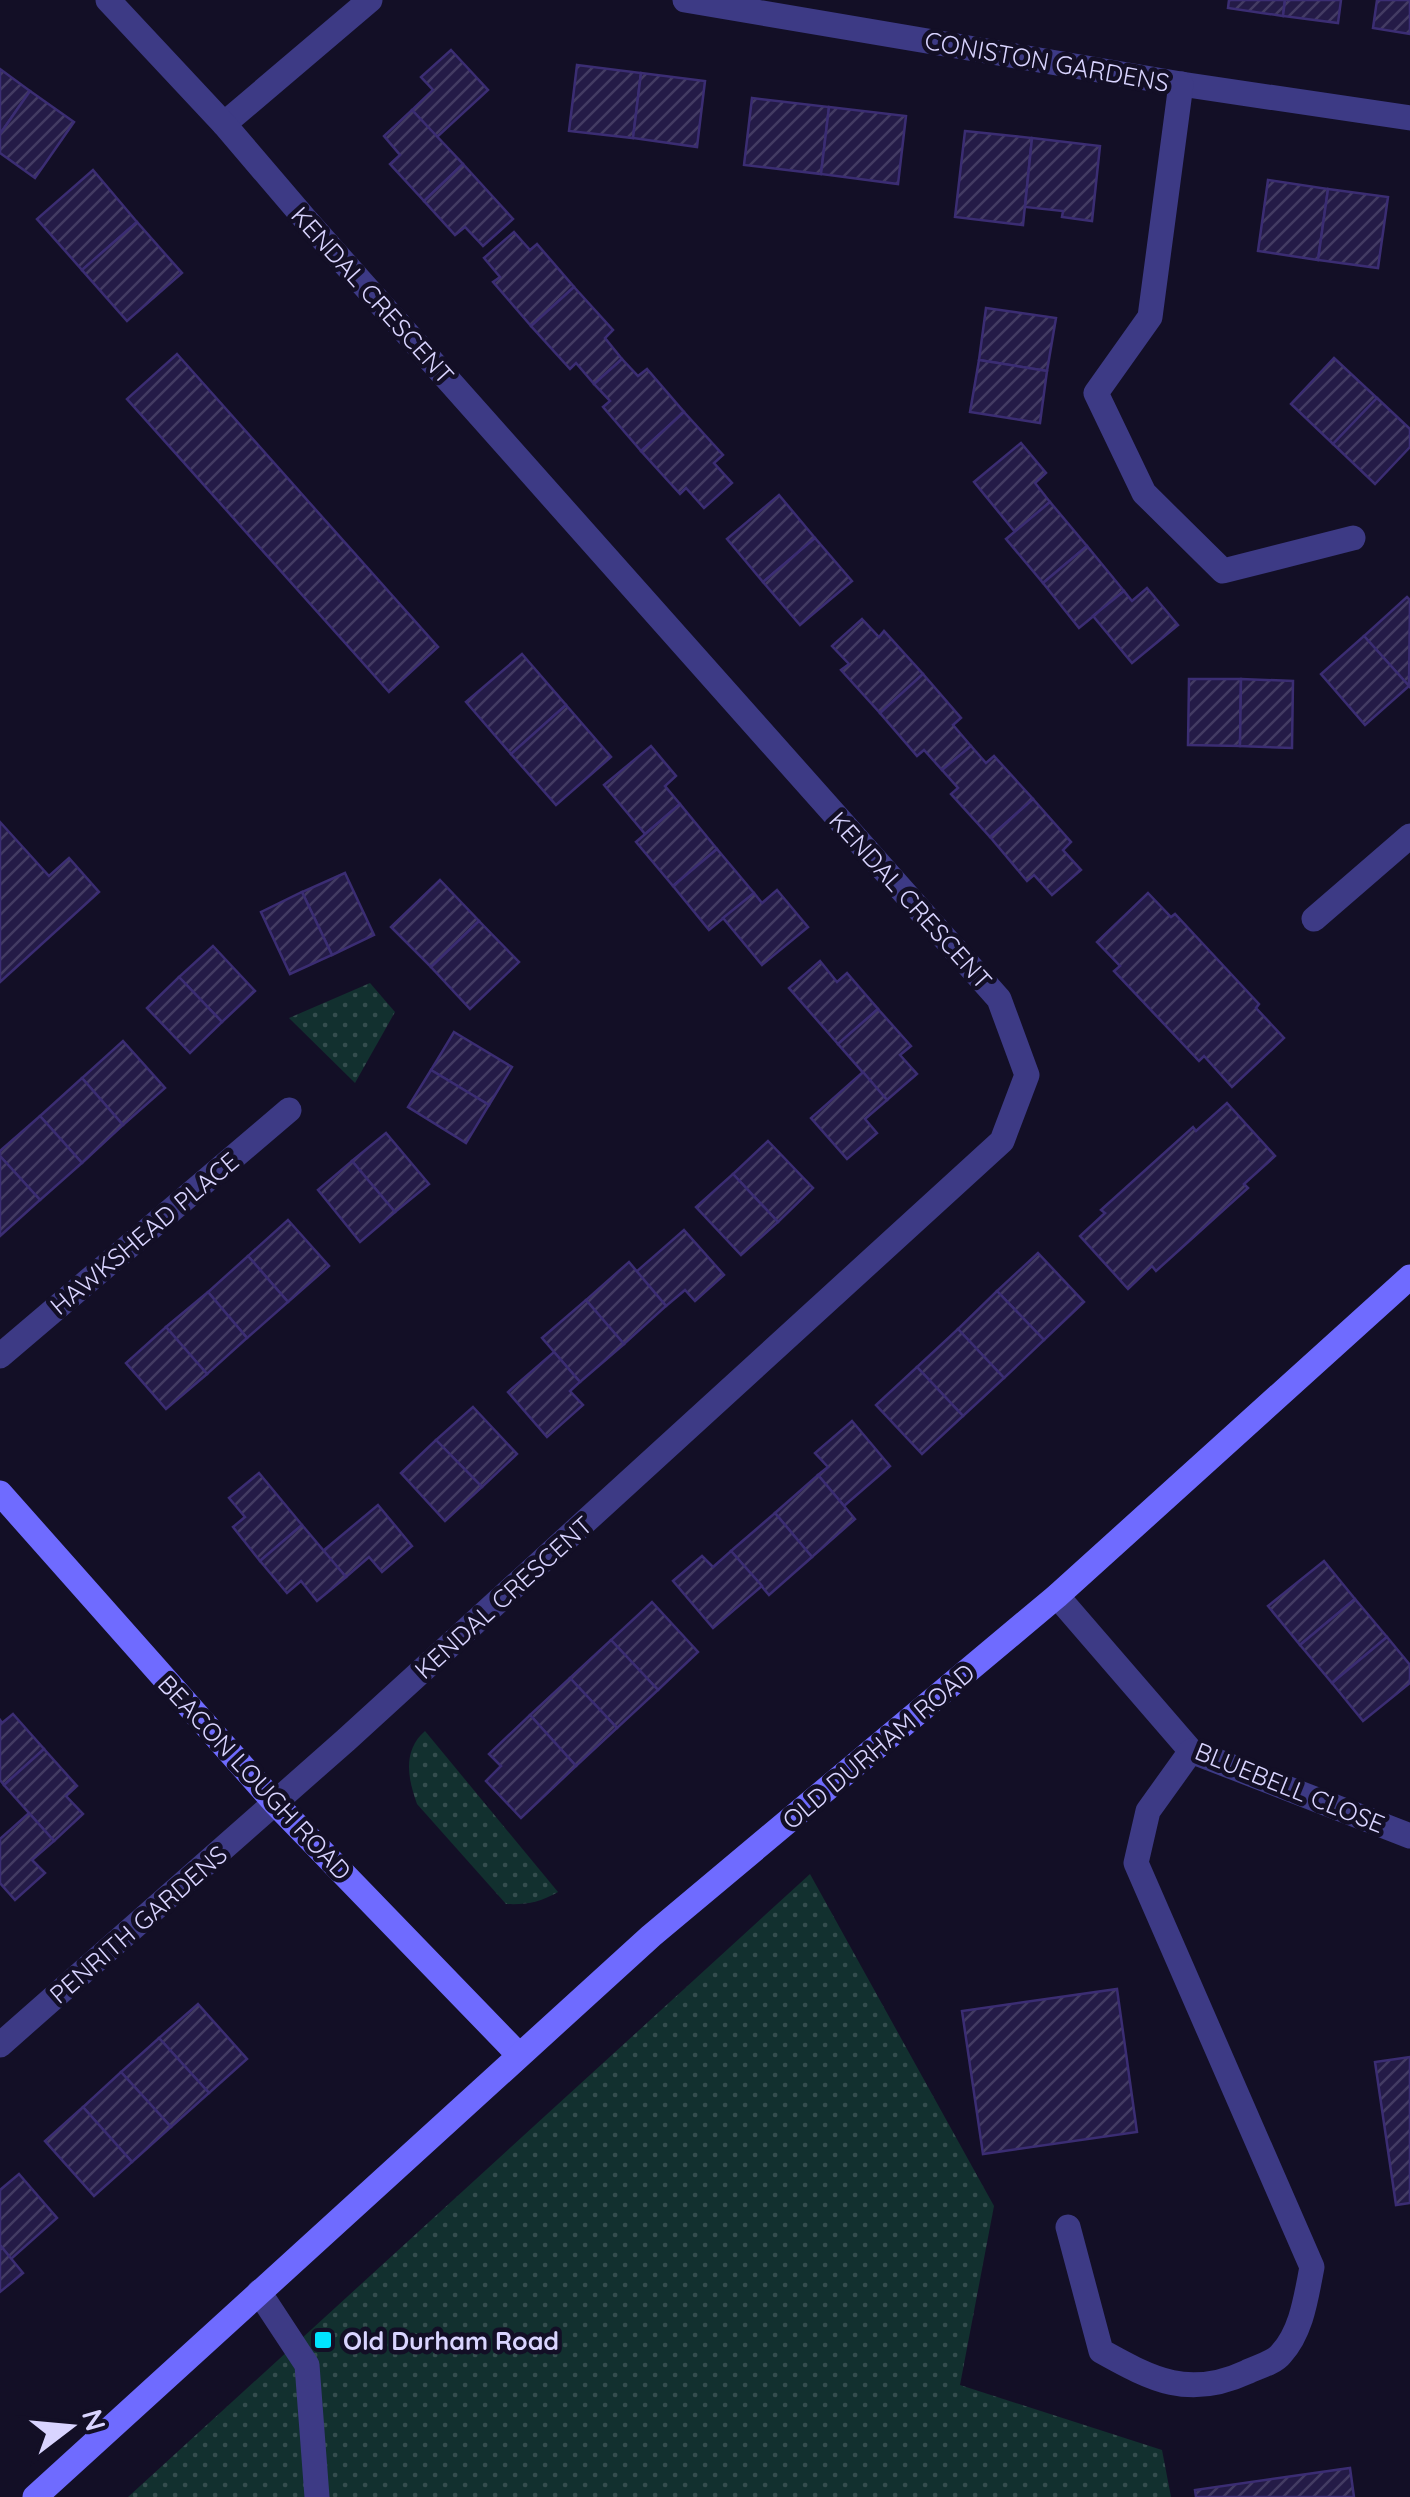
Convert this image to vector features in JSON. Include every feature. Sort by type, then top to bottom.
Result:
[{"type":"main road","name":"OLD DURHAM ROAD","points":[[35,2497],[650,1936],[1057,1596],[1410,1277]]},
{"type":"main road","name":"BEACON LOUGH ROAD","points":[[0,1493],[275,1803],[518,2054]]},
{"type":"street","name":"KENDAL CRESCENT","points":[[108,0],[224,124],[999,999],[1027,1075],[1002,1140],[275,1803]]},
{"type":"street","points":[[224,124],[370,0]]},
{"type":"street","name":"CONISTON GARDENS","points":[[685,0],[1182,84],[1410,118]]},
{"type":"street","points":[[1182,84],[1150,317],[1096,392],[1144,493],[1223,571],[1353,538]]},
{"type":"street","points":[[1314,919],[1410,836]]},
{"type":"street","name":"HAWKSHEAD PLACE","points":[[0,1356],[289,1110]]},
{"type":"street","name":"BLUEBELL CLOSE","points":[[1057,1596],[1191,1751],[1410,1836]]},
{"type":"street","points":[[1068,2227],[1102,2351],[1142,2374],[1182,2386],[1228,2381],[1280,2357],[1300,2322],[1312,2268],[1136,1864],[1148,1811],[1191,1751]]},
{"type":"street","name":"PENRITH GARDENS","points":[[0,2045],[275,1803]]},
{"type":"street","points":[[258,2292],[306,2365],[318,2497]]},
{"type":"green space","points":[[370,983],[395,1012],[355,1083],[289,1018]]},
{"type":"green space","points":[[425,1731],[558,1892],[533,1902],[506,1904],[417,1804],[411,1785],[410,1756]]},
{"type":"green space","points":[[810,1874],[994,2206],[960,2385],[1162,2450],[1171,2497],[128,2497]]},
{"type":"building","points":[[1229,0],[1285,0],[1283,16],[1228,8]]},
{"type":"building","points":[[1285,0],[1341,0],[1338,23],[1283,16]]},
{"type":"building","points":[[1377,0],[1410,0],[1410,34],[1373,28]]},
{"type":"building","points":[[451,50],[488,90],[437,137],[412,110],[433,90],[421,77]]},
{"type":"building","points":[[577,65],[641,73],[633,138],[569,131]]},
{"type":"building","points":[[0,69],[30,91],[0,134]]},
{"type":"building","points":[[641,73],[705,81],[697,147],[633,138]]},
{"type":"building","points":[[30,91],[74,122],[35,178],[0,153],[0,134]]},
{"type":"building","points":[[752,98],[829,107],[821,174],[744,165]]},
{"type":"building","points":[[829,107],[906,116],[898,184],[821,174]]},
{"type":"building","points":[[412,110],[463,164],[424,201],[390,164],[400,155],[384,136]]},
{"type":"building","points":[[965,131],[1032,138],[1023,225],[955,217]]},
{"type":"building","points":[[1032,138],[1100,146],[1092,221],[1062,217],[1063,211],[1025,207]]},
{"type":"building","points":[[463,164],[513,219],[483,246],[465,227],[455,235],[424,201]]},
{"type":"building","points":[[93,170],[137,222],[82,270],[37,219]]},
{"type":"building","points":[[1268,180],[1328,189],[1318,260],[1258,251]]},
{"type":"building","points":[[1328,189],[1388,197],[1378,268],[1318,260]]},
{"type":"building","points":[[137,222],[182,273],[127,321],[82,270]]},
{"type":"building","points":[[514,232],[530,250],[537,244],[574,287],[531,326],[493,282],[500,277],[484,258]]},
{"type":"building","points":[[574,287],[613,330],[605,338],[622,359],[594,384],[576,363],[570,369],[531,326]]},
{"type":"building","points":[[986,308],[1056,318],[1047,371],[979,360]]},
{"type":"building","points":[[177,354],[438,647],[389,692],[127,399]]},
{"type":"building","points":[[1334,358],[1377,398],[1333,444],[1291,404]]},
{"type":"building","points":[[622,359],[638,376],[647,369],[684,412],[641,451],[603,407],[610,401],[594,384]]},
{"type":"building","points":[[979,360],[1047,371],[1040,423],[970,412]]},
{"type":"building","points":[[1377,398],[1410,429],[1410,447],[1375,484],[1333,444]]},
{"type":"building","points":[[684,412],[723,455],[714,463],[732,483],[704,508],[686,488],[680,494],[641,451]]},
{"type":"building","points":[[1021,443],[1046,473],[1035,483],[1050,502],[1015,532],[974,482]]},
{"type":"building","points":[[779,495],[815,538],[763,582],[727,539]]},
{"type":"building","points":[[1050,502],[1087,546],[1043,583],[1006,539]]},
{"type":"building","points":[[815,538],[852,581],[800,625],[763,582]]},
{"type":"building","points":[[1087,546],[1124,591],[1079,628],[1043,583]]},
{"type":"building","points":[[1147,588],[1178,625],[1132,663],[1093,616],[1124,591],[1132,601]]},
{"type":"building","points":[[1407,597],[1410,600],[1409,686],[1364,636]]},
{"type":"building","points":[[862,619],[879,637],[884,631],[923,674],[880,713],[841,670],[849,664],[832,646]]},
{"type":"building","points":[[1364,636],[1409,686],[1365,725],[1321,674]]},
{"type":"building","points":[[522,654],[566,705],[511,754],[466,702]]},
{"type":"building","points":[[923,674],[961,718],[953,725],[971,746],[942,770],[924,750],[917,756],[880,713]]},
{"type":"building","points":[[1189,679],[1241,679],[1240,746],[1188,745]]},
{"type":"building","points":[[1241,679],[1293,681],[1292,748],[1240,746]]},
{"type":"building","points":[[566,705],[611,757],[556,805],[511,754]]},
{"type":"building","points":[[651,746],[676,776],[665,786],[680,804],[645,834],[604,785]]},
{"type":"building","points":[[971,746],[986,763],[994,756],[1033,799],[990,837],[951,794],[958,788],[942,770]]},
{"type":"building","points":[[1033,799],[1071,842],[1063,850],[1081,870],[1052,895],[1034,875],[1027,881],[990,837]]},
{"type":"building","points":[[680,804],[717,849],[673,886],[636,842]]},
{"type":"building","points":[[0,822],[49,876],[69,858],[99,892],[0,982]]},
{"type":"building","points":[[717,849],[754,893],[709,930],[673,886]]},
{"type":"building","points":[[345,873],[374,935],[332,955],[302,892]]},
{"type":"building","points":[[440,880],[479,921],[431,967],[391,927]]},
{"type":"building","points":[[777,890],[808,927],[762,965],[723,918],[754,893],[762,903]]},
{"type":"building","points":[[302,892],[332,955],[290,974],[261,912]]},
{"type":"building","points":[[1148,893],[1171,917],[1175,914],[1259,1004],[1256,1008],[1284,1038],[1232,1087],[1204,1056],[1199,1061],[1114,971],[1120,966],[1097,942]]},
{"type":"building","points":[[479,921],[519,962],[470,1009],[431,967]]},
{"type":"building","points":[[213,946],[255,991],[222,1022],[179,977]]},
{"type":"building","points":[[820,961],[837,982],[847,973],[878,1009],[838,1044],[789,988]]},
{"type":"building","points":[[179,977],[222,1022],[190,1053],[147,1008]]},
{"type":"building","points":[[878,1009],[911,1046],[900,1055],[917,1074],[887,1100],[838,1044]]},
{"type":"building","points":[[454,1032],[512,1067],[489,1105],[431,1070]]},
{"type":"building","points":[[123,1041],[165,1088],[123,1125],[82,1078]]},
{"type":"building","points":[[431,1070],[489,1105],[466,1143],[408,1107]]},
{"type":"building","points":[[863,1072],[887,1100],[865,1119],[877,1133],[847,1159],[811,1118]]},
{"type":"building","points":[[82,1078],[123,1125],[82,1163],[40,1116]]},
{"type":"building","points":[[1227,1103],[1275,1156],[1244,1184],[1248,1188],[1156,1271],[1152,1266],[1128,1289],[1080,1236],[1105,1213],[1101,1210],[1193,1127],[1196,1131]]},
{"type":"building","points":[[40,1116],[82,1163],[40,1200],[0,1156],[0,1151]]},
{"type":"building","points":[[386,1133],[429,1184],[395,1212],[352,1161]]},
{"type":"building","points":[[768,1141],[813,1188],[778,1222],[733,1174]]},
{"type":"building","points":[[0,1156],[40,1200],[0,1236]]},
{"type":"building","points":[[352,1161],[395,1212],[360,1242],[318,1190]]},
{"type":"building","points":[[733,1174],[778,1222],[741,1255],[696,1207]]},
{"type":"building","points":[[288,1220],[329,1266],[288,1302],[248,1256]]},
{"type":"building","points":[[684,1230],[724,1275],[695,1301],[685,1290],[666,1306],[636,1272]]},
{"type":"building","points":[[1038,1253],[1084,1302],[1044,1340],[997,1291]]},
{"type":"building","points":[[248,1256],[288,1302],[247,1338],[208,1292]]},
{"type":"building","points":[[629,1262],[666,1306],[624,1344],[586,1300]]},
{"type":"building","points":[[997,1291],[1044,1340],[1004,1378],[958,1329]]},
{"type":"building","points":[[208,1292],[247,1338],[207,1374],[166,1327]]},
{"type":"building","points":[[586,1300],[624,1344],[580,1382],[542,1338]]},
{"type":"building","points":[[166,1327],[207,1374],[166,1409],[126,1363]]},
{"type":"building","points":[[958,1329],[1004,1378],[963,1416],[917,1367]]},
{"type":"building","points":[[554,1352],[580,1382],[570,1391],[583,1405],[547,1437],[508,1392]]},
{"type":"building","points":[[917,1367],[963,1416],[922,1454],[876,1405]]},
{"type":"building","points":[[473,1407],[517,1454],[482,1487],[436,1440]]},
{"type":"building","points":[[852,1421],[890,1466],[844,1506],[818,1475],[828,1467],[815,1453]]},
{"type":"building","points":[[436,1440],[482,1487],[445,1521],[401,1473]]},
{"type":"building","points":[[259,1473],[302,1525],[260,1561],[233,1527],[245,1517],[229,1498]]},
{"type":"building","points":[[818,1475],[855,1519],[812,1557],[775,1513]]},
{"type":"building","points":[[378,1505],[412,1546],[382,1572],[369,1557],[346,1577],[323,1551]]},
{"type":"building","points":[[775,1513],[812,1557],[769,1595],[731,1551]]},
{"type":"building","points":[[302,1525],[346,1577],[317,1601],[301,1581],[287,1593],[260,1561]]},
{"type":"building","points":[[731,1551],[762,1586],[713,1628],[673,1581],[702,1556],[713,1567]]},
{"type":"building","points":[[1324,1561],[1355,1599],[1300,1645],[1268,1606]]},
{"type":"building","points":[[1355,1599],[1387,1637],[1332,1683],[1300,1645]]},
{"type":"building","points":[[652,1602],[698,1652],[658,1690],[611,1640]]},
{"type":"building","points":[[1387,1637],[1410,1665],[1410,1683],[1363,1721],[1332,1683]]},
{"type":"building","points":[[611,1640],[658,1690],[617,1728],[570,1678]]},
{"type":"building","points":[[570,1678],[617,1728],[576,1766],[530,1715]]},
{"type":"building","points":[[13,1714],[44,1749],[4,1785],[0,1780],[0,1720],[2,1723]]},
{"type":"building","points":[[530,1715],[576,1766],[521,1818],[486,1781],[501,1766],[489,1754]]},
{"type":"building","points":[[44,1749],[77,1786],[66,1796],[83,1814],[54,1841],[4,1785]]},
{"type":"building","points":[[29,1813],[54,1841],[32,1860],[45,1873],[15,1900],[0,1883],[0,1839]]},
{"type":"building","points":[[1117,1989],[1137,2132],[983,2154],[962,2011]]},
{"type":"building","points":[[198,2004],[247,2059],[209,2093],[159,2038]]},
{"type":"building","points":[[159,2038],[209,2093],[171,2127],[121,2072]]},
{"type":"building","points":[[1410,2057],[1410,2203],[1396,2205],[1375,2062]]},
{"type":"building","points":[[121,2072],[171,2127],[132,2162],[83,2107]]},
{"type":"building","points":[[83,2107],[132,2162],[94,2196],[45,2141]]},
{"type":"building","points":[[19,2174],[57,2218],[11,2259],[0,2245],[0,2190]]},
{"type":"building","points":[[0,2245],[23,2273],[0,2292]]},
{"type":"building","points":[[1350,2468],[1354,2497],[1196,2497],[1195,2490]]},
{"type":"place","name":"Old Durham Road","points":[[323,2340]]}]
